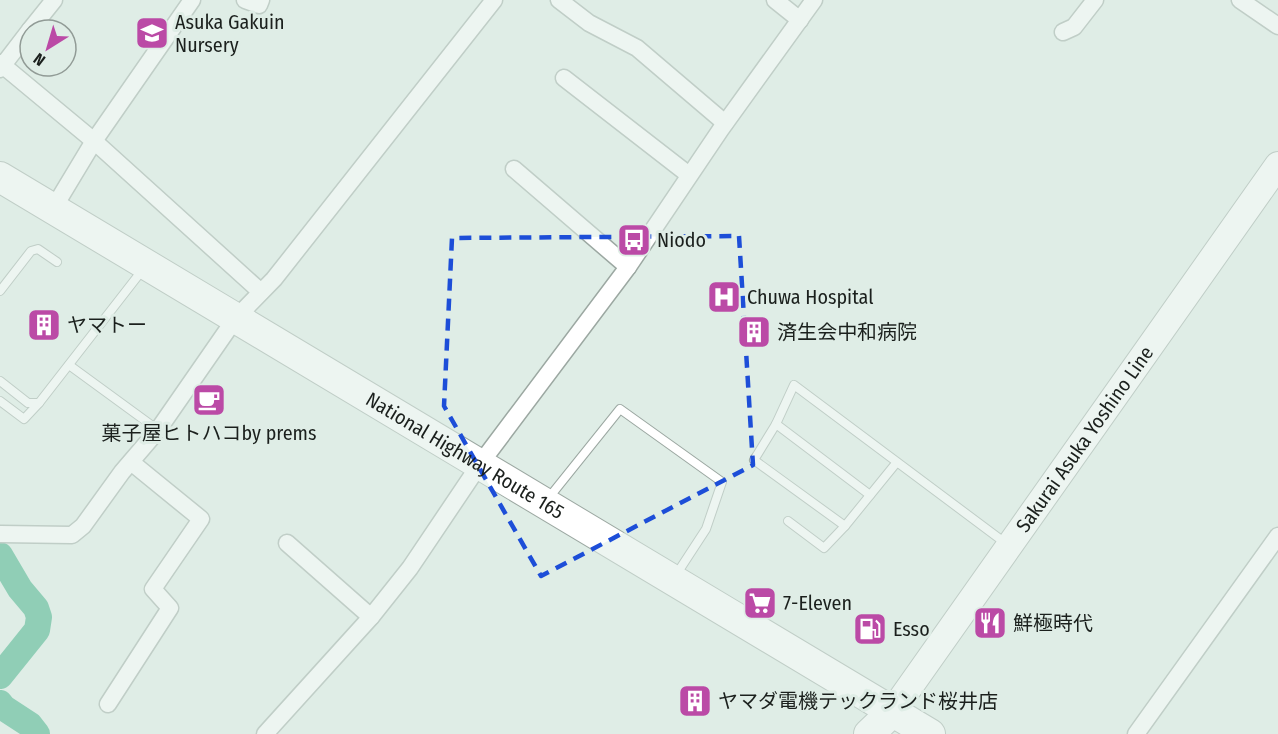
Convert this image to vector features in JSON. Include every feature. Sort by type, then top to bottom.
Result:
[{"type":"highway","name":"National Highway Route 165","points":[[0,177],[930,734]]},
{"type":"highway","points":[[869,734],[892,712]]},
{"type":"main road","name":"Sakurai Asuka Yoshino Line","points":[[892,712],[1278,165]]},
{"type":"street","points":[[40,18],[54,0]]},
{"type":"street","points":[[53,209],[94,141],[192,0]]},
{"type":"street","points":[[245,0],[259,5],[261,0]]},
{"type":"street","points":[[0,534],[72,534],[83,526],[158,430],[235,319],[274,279],[494,0]]},
{"type":"street","points":[[559,0],[589,24],[637,48],[725,123]]},
{"type":"street","points":[[775,0],[800,20]]},
{"type":"street","points":[[265,734],[370,617],[410,568],[480,464],[628,267],[725,123],[814,0]]},
{"type":"street","points":[[1063,32],[1074,27],[1095,0]]},
{"type":"street","points":[[1240,0],[1278,26]]},
{"type":"street","points":[[18,45],[1,66],[94,141],[261,292]]},
{"type":"street","points":[[564,78],[689,175]]},
{"type":"street","points":[[514,170],[628,267]]},
{"type":"street","points":[[108,704],[170,608],[153,589],[201,519],[131,462]]},
{"type":"street","points":[[1136,734],[1278,536]]},
{"type":"street","points":[[287,543],[370,617]]},
{"type":"lane","points":[[0,291],[31,250],[38,249],[57,262]]},
{"type":"lane","points":[[0,400],[24,419],[39,403],[146,265]]},
{"type":"lane","points":[[69,365],[158,430]]},
{"type":"lane","points":[[0,381],[28,403],[39,403]]},
{"type":"lane","points":[[845,526],[754,460],[776,424],[794,385],[1010,546]]},
{"type":"lane","points":[[545,503],[620,409],[722,482],[706,529],[673,579]]},
{"type":"lane","points":[[776,424],[870,495]]},
{"type":"lane","points":[[788,521],[824,548],[897,462]]},
{"type":"highlighted area","points":[[739,236],[753,465],[541,576],[444,406],[452,238]]},
{"type":"waterway","points":[[0,555],[20,589],[36,608],[39,617],[37,630],[0,676]]},
{"type":"waterway","points":[[0,703],[30,725],[37,734]]},
{"type":"place","name":"Asuka Gakuin Nursery","points":[[152,33]]},
{"type":"place","name":"Niodo","points":[[634,240]]},
{"type":"place","name":"Chuwa Hospital","points":[[724,297]]},
{"type":"place","name":"ヤマトー","points":[[44,325]]},
{"type":"place","name":"済生会中和病院","points":[[754,332]]},
{"type":"place","name":"菓子屋ヒトハコby prems","points":[[209,400]]},
{"type":"place","name":"7-Eleven","points":[[760,603]]},
{"type":"place","name":"鮮極時代","points":[[990,623]]},
{"type":"place","name":"Esso","points":[[870,629]]},
{"type":"place","name":"ヤマダ電機テックランド桜井店","points":[[695,701]]}]
